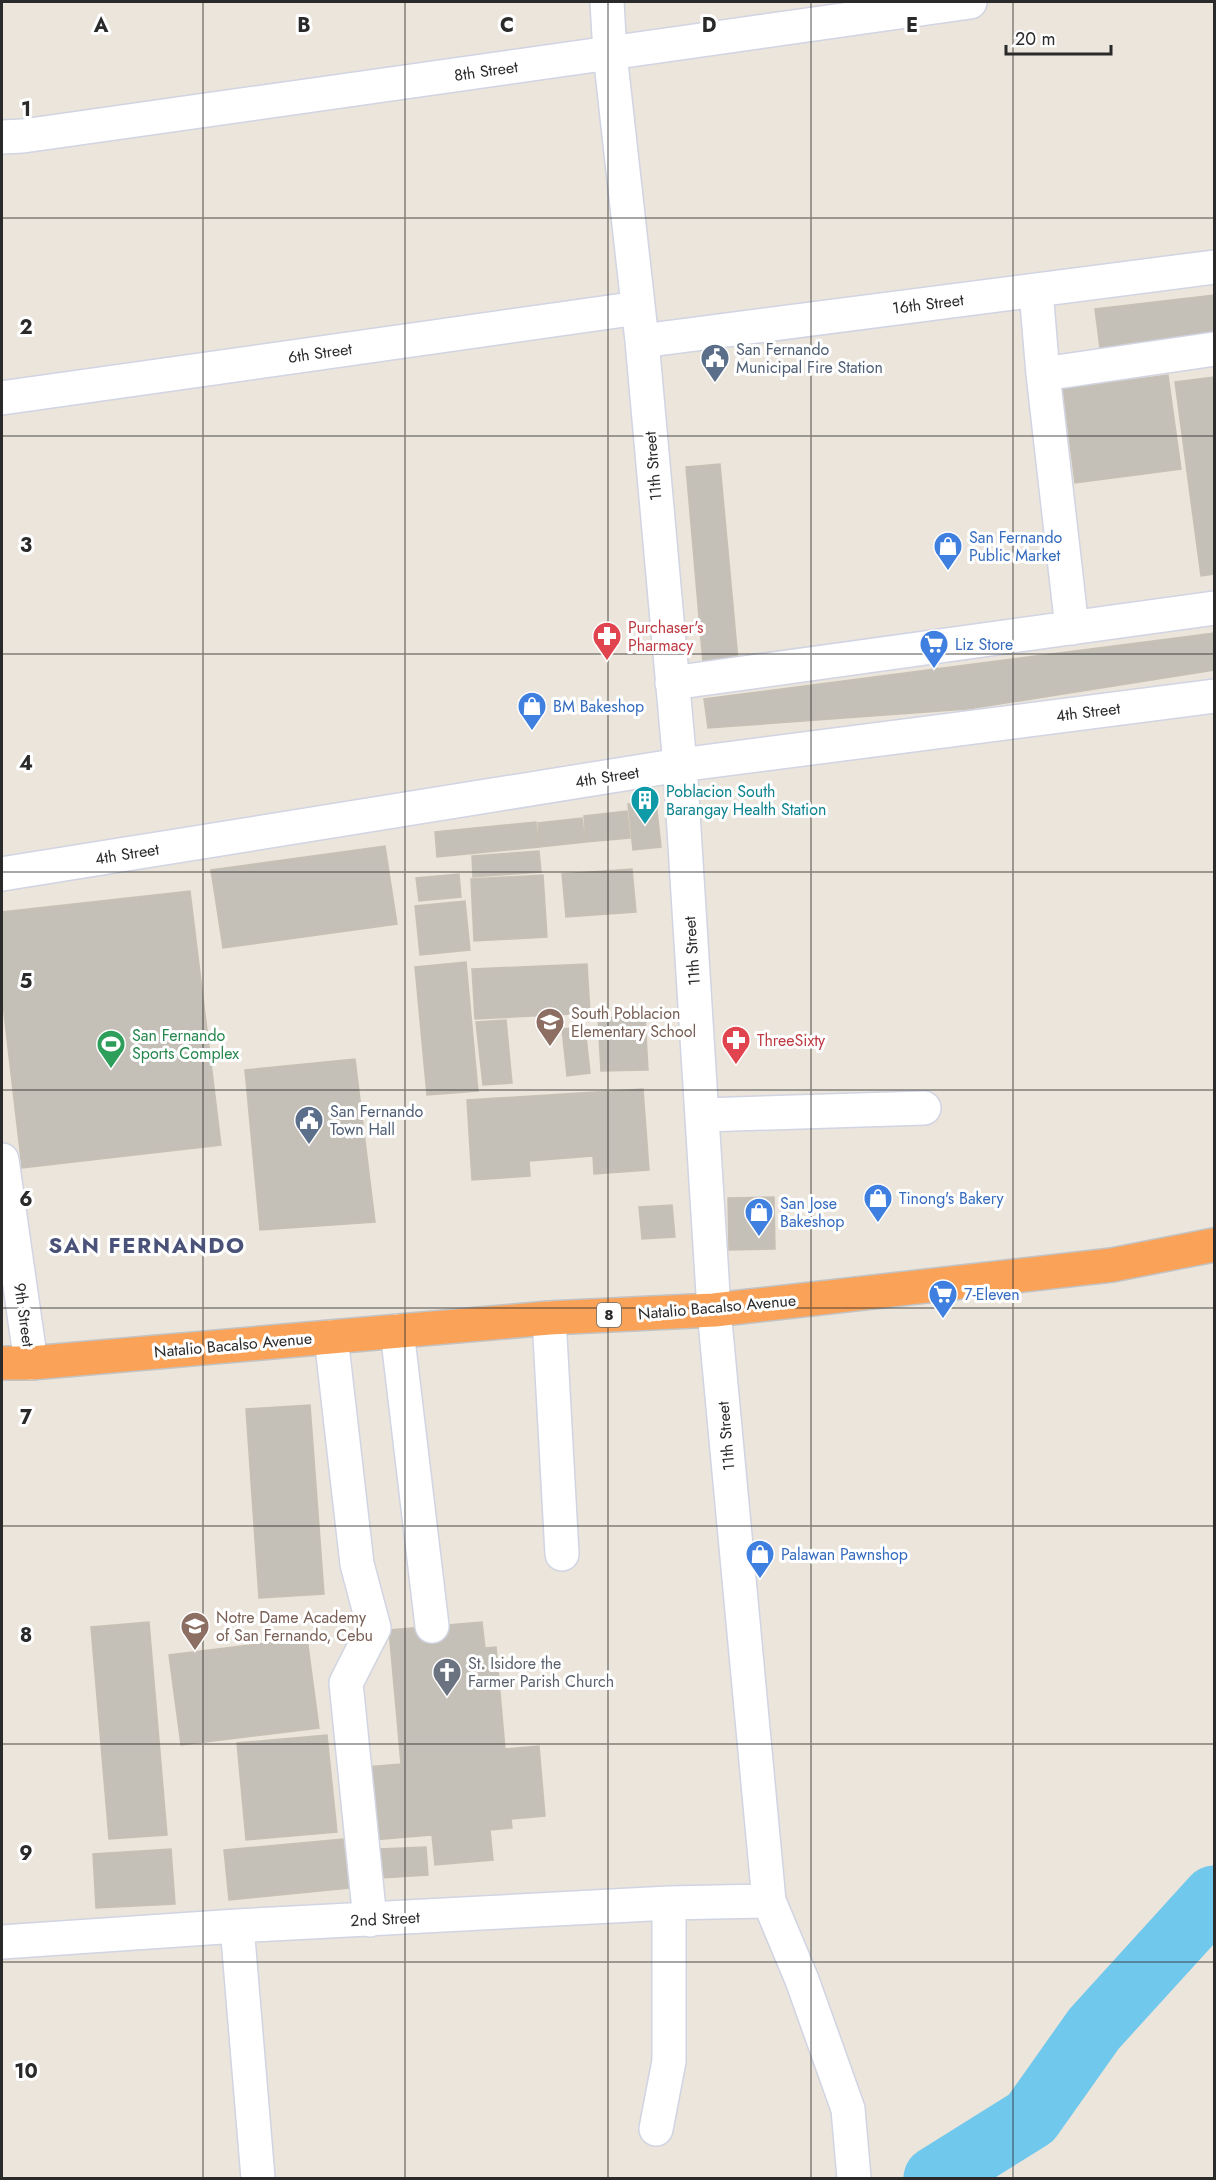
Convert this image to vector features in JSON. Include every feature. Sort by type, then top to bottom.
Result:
[{"type":"highway","name":"Natalio Bacalso Avenue","points":[[16,1363],[549,1318],[714,1310],[1112,1265],[1215,1245]]},
{"type":"street","name":"11th Street","points":[[607,2],[610,54],[642,341],[681,765],[714,1310],[769,1901],[802,1980],[848,2109],[854,2178]]},
{"type":"street","name":"8th Street","points":[[2,137],[23,136],[970,2]]},
{"type":"street","name":"16th Street","points":[[642,341],[1215,267]]},
{"type":"street","points":[[1036,291],[1043,374],[1072,628]]},
{"type":"street","name":"6th Street","points":[[2,398],[638,308]]},
{"type":"street","points":[[1043,374],[1215,349]]},
{"type":"street","points":[[672,683],[1215,608]]},
{"type":"street","name":"4th Street","points":[[2,874],[681,765],[1215,696]]},
{"type":"street","points":[[703,1115],[924,1108]]},
{"type":"street","name":"9th Street","points":[[2,1160],[16,1363]]},
{"type":"street","points":[[549,1318],[562,1554]]},
{"type":"street","points":[[398,1331],[432,1626]]},
{"type":"street","points":[[332,1337],[357,1564],[374,1628],[346,1683],[370,1920]]},
{"type":"street","name":"2nd Street","points":[[2,1942],[237,1926],[669,1903],[769,1901]]},
{"type":"street","points":[[656,2129],[669,2061],[669,1903]]},
{"type":"street","points":[[237,1926],[258,2178]]},
{"type":"building","points":[[1214,295],[1214,335],[1100,348],[1095,309]]},
{"type":"building","points":[[1168,375],[1181,469],[1075,483],[1063,389]]},
{"type":"building","points":[[1214,377],[1214,574],[1201,576],[1175,382]]},
{"type":"building","points":[[720,464],[738,660],[703,663],[686,467]]},
{"type":"building","points":[[1214,633],[1214,670],[968,709],[708,728],[704,699]]},
{"type":"building","name":"Poblacion South Barangay Health Station","points":[[656,801],[661,847],[633,850],[628,804]]},
{"type":"building","points":[[627,811],[630,838],[586,842],[584,816]]},
{"type":"building","points":[[582,818],[585,842],[540,847],[538,823]]},
{"type":"building","points":[[536,822],[539,847],[437,857],[435,832]]},
{"type":"building","points":[[385,846],[397,924],[223,948],[211,870]]},
{"type":"building","points":[[539,851],[541,872],[473,877],[472,856]]},
{"type":"building","points":[[632,869],[636,912],[566,917],[562,874]]},
{"type":"building","points":[[459,874],[461,897],[419,901],[416,878]]},
{"type":"building","points":[[543,875],[547,937],[474,941],[471,879]]},
{"type":"building","name":"San Fernando Sports Complex","points":[[190,891],[221,1145],[22,1168],[2,996],[2,912]]},
{"type":"building","points":[[465,901],[470,950],[420,955],[415,906]]},
{"type":"building","points":[[466,962],[478,1091],[427,1095],[415,967]]},
{"type":"building","points":[[587,964],[590,1013],[475,1019],[472,969]]},
{"type":"building","points":[[645,1016],[648,1070],[601,1071],[598,1018]]},
{"type":"building","points":[[506,1020],[512,1083],[483,1085],[476,1022]]},
{"type":"building","points":[[585,1027],[590,1073],[567,1076],[562,1029]]},
{"type":"building","name":"San Fernando Town Hall","points":[[355,1059],[375,1222],[260,1230],[245,1070]]},
{"type":"building","points":[[643,1089],[649,1170],[594,1174],[593,1156],[529,1161],[530,1176],[472,1180],[467,1100]]},
{"type":"building","points":[[774,1197],[775,1249],[729,1250],[728,1198]]},
{"type":"building","points":[[672,1205],[675,1237],[642,1239],[639,1207]]},
{"type":"building","points":[[310,1405],[324,1594],[259,1598],[246,1409]]},
{"type":"building","points":[[149,1622],[167,1835],[109,1839],[91,1627]]},
{"type":"building","name":"St. Isidore the Farmer Parish Church","points":[[482,1622],[485,1648],[496,1647],[505,1749],[539,1746],[545,1816],[511,1819],[512,1828],[490,1830],[493,1860],[435,1865],[432,1835],[373,1840],[366,1767],[401,1764],[389,1630]]},
{"type":"building","points":[[307,1638],[319,1728],[181,1745],[169,1655]]},
{"type":"building","points":[[327,1735],[337,1832],[246,1840],[237,1743]]},
{"type":"building","points":[[343,1839],[349,1888],[229,1900],[224,1850]]},
{"type":"building","points":[[426,1847],[428,1875],[381,1878],[379,1849]]},
{"type":"building","points":[[171,1849],[175,1904],[96,1908],[93,1854]]},
{"type":"waterway","points":[[935,2178],[1031,2118],[1094,2029],[1214,1897]]},
{"type":"place","name":"San Fernando Municipal Fire Station","points":[[715,384]]},
{"type":"place","name":"San Fernando Public Market","points":[[948,572]]},
{"type":"place","name":"Purchaser's Pharmacy","points":[[607,662]]},
{"type":"place","name":"Liz Store","points":[[934,670]]},
{"type":"place","name":"BM Bakeshop","points":[[532,732]]},
{"type":"place","name":"Poblacion South Barangay Health Station","points":[[645,826]]},
{"type":"place","name":"South Poblacion Elementary School","points":[[550,1048]]},
{"type":"place","name":"ThreeSixty","points":[[736,1066]]},
{"type":"place","name":"San Fernando Sports Complex","points":[[111,1070]]},
{"type":"place","name":"San Fernando Town Hall","points":[[309,1146]]},
{"type":"place","name":"Tinong's Bakery","points":[[878,1224]]},
{"type":"place","name":"San Jose Bakeshop","points":[[759,1238]]},
{"type":"place","name":"7-Eleven","points":[[943,1320]]},
{"type":"place","name":"Palawan Pawnshop","points":[[760,1580]]},
{"type":"place","name":"Notre Dame Academy of San Fernando, Cebu","points":[[195,1652]]},
{"type":"place","name":"St. Isidore the Farmer Parish Church","points":[[447,1698]]},
{"type":"district","name":"SAN FERNANDO","points":[[147,1245]]}]
